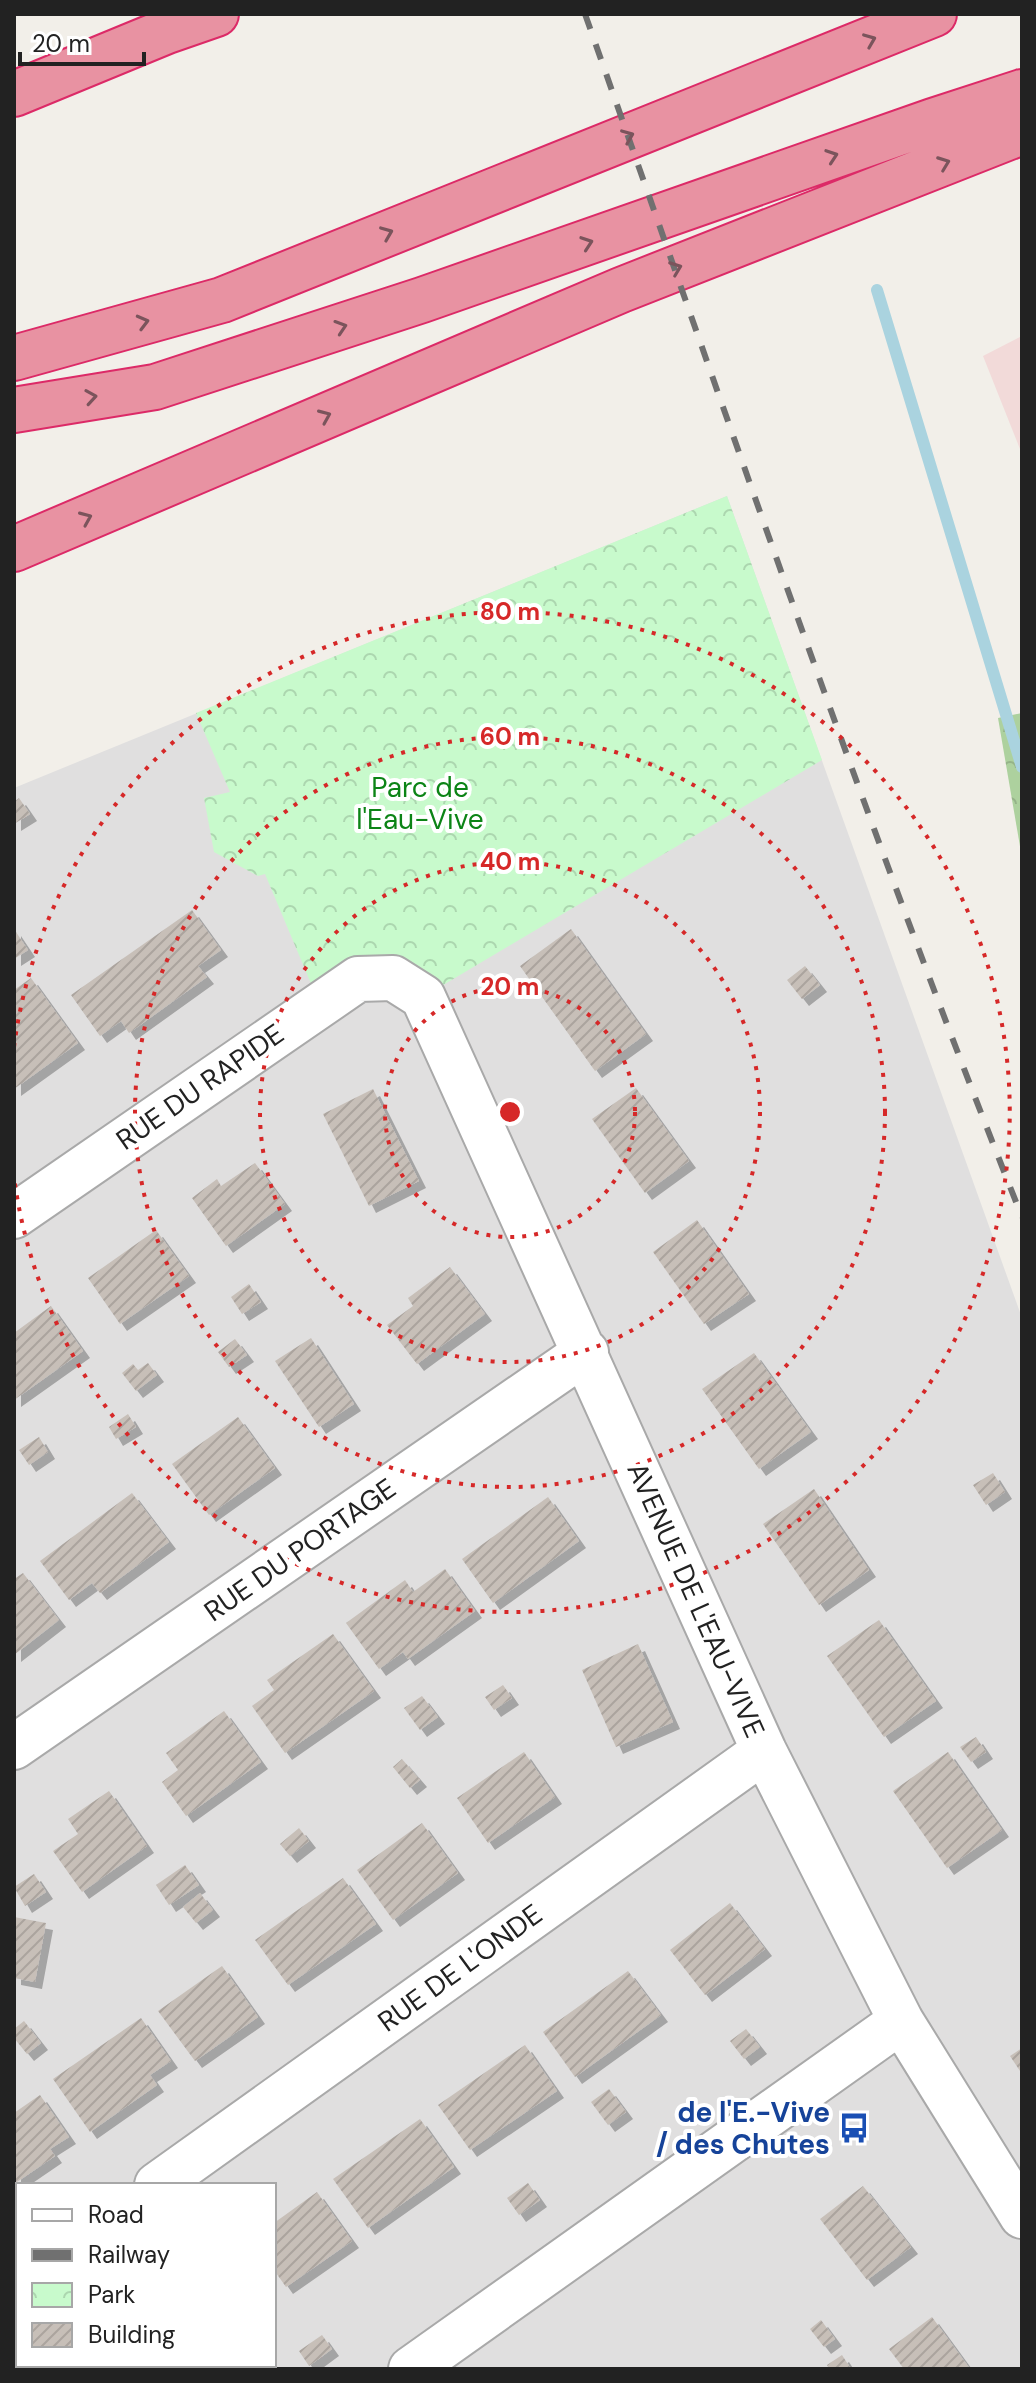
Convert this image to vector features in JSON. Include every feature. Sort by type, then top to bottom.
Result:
[{"type":"highway","points":[[14,94],[216,14]]},
{"type":"highway","points":[[14,358],[222,300],[934,14]]},
{"type":"highway","points":[[14,410],[155,387],[422,300],[1022,92]]},
{"type":"highway","points":[[14,549],[621,290],[1022,132]]},
{"type":"street","name":"RUE DU RAPIDE","points":[[14,1216],[358,979],[393,978]]},
{"type":"street","name":"AVENUE DE L'EAU-VIVE","points":[[393,978],[423,997],[764,1751],[901,2021],[1022,2216]]},
{"type":"street","name":"RUE DU PORTAGE","points":[[14,1747],[586,1352]]},
{"type":"street","name":"RUE DE L'ONDE","points":[[160,2183],[764,1751]]},
{"type":"street","points":[[411,2369],[901,2021]]},
{"type":"shaded area","points":[[1022,336],[1022,454],[983,356]]},
{"type":"shaded area","points":[[727,496],[1022,1318],[1022,2369],[14,2369],[14,788]]},
{"type":"green space","name":"Parc de l'Eau-Vive","points":[[727,496],[822,760],[423,997],[393,978],[320,1005],[265,874],[258,876],[214,852],[204,798],[230,792],[196,713]]},
{"type":"green space","points":[[1022,713],[1022,858],[998,718]]},
{"type":"building","points":[[19,798],[30,814],[14,824],[14,802]]},
{"type":"building","points":[[192,910],[221,950],[198,966],[207,977],[129,1033],[121,1021],[100,1036],[71,995]]},
{"type":"building","points":[[14,929],[28,950],[14,959]]},
{"type":"building","points":[[571,929],[646,1034],[595,1071],[520,966]]},
{"type":"building","points":[[805,966],[820,985],[802,999],[787,980]]},
{"type":"building","points":[[31,978],[78,1043],[14,1089],[14,990]]},
{"type":"building","points":[[636,1088],[689,1161],[645,1193],[592,1119]]},
{"type":"building","points":[[373,1089],[419,1181],[369,1206],[323,1114]]},
{"type":"building","points":[[255,1163],[285,1204],[226,1246],[192,1198],[217,1179],[221,1186]]},
{"type":"building","points":[[697,1220],[749,1294],[704,1324],[653,1252]]},
{"type":"building","points":[[156,1230],[189,1276],[120,1324],[88,1278]]},
{"type":"building","points":[[450,1267],[485,1314],[417,1364],[387,1325],[413,1306],[408,1298]]},
{"type":"building","points":[[249,1284],[261,1302],[242,1314],[231,1297]]},
{"type":"building","points":[[51,1306],[83,1351],[14,1400],[14,1333]]},
{"type":"building","points":[[311,1338],[354,1404],[319,1427],[275,1361]]},
{"type":"building","points":[[235,1339],[247,1355],[229,1367],[218,1352]]},
{"type":"building","points":[[754,1353],[811,1432],[759,1469],[702,1389]]},
{"type":"building","points":[[148,1363],[157,1375],[136,1391],[122,1373],[133,1364],[138,1370]]},
{"type":"building","points":[[128,1414],[136,1427],[116,1439],[109,1427]]},
{"type":"building","points":[[238,1417],[275,1468],[209,1515],[172,1464]]},
{"type":"building","points":[[39,1437],[48,1452],[29,1465],[19,1450]]},
{"type":"building","points":[[993,1473],[1005,1492],[986,1505],[973,1485]]},
{"type":"building","points":[[814,1489],[869,1570],[819,1605],[763,1524]]},
{"type":"building","points":[[132,1493],[169,1542],[100,1593],[92,1583],[69,1600],[40,1561]]},
{"type":"building","points":[[548,1497],[579,1541],[493,1603],[462,1559]]},
{"type":"building","points":[[445,1569],[475,1611],[408,1659],[403,1652],[379,1669],[346,1623],[405,1580],[413,1592]]},
{"type":"building","points":[[23,1573],[59,1620],[14,1655],[14,1579]]},
{"type":"building","points":[[879,1620],[936,1701],[884,1737],[827,1656]]},
{"type":"building","points":[[333,1634],[374,1691],[285,1753],[252,1706],[274,1690],[267,1680]]},
{"type":"building","points":[[638,1644],[673,1722],[616,1747],[582,1670]]},
{"type":"building","points":[[503,1685],[512,1698],[494,1710],[485,1697]]},
{"type":"building","points":[[422,1696],[438,1717],[420,1730],[404,1708]]},
{"type":"building","points":[[224,1711],[261,1762],[186,1816],[162,1782],[178,1770],[166,1753]]},
{"type":"building","points":[[976,1737],[986,1752],[971,1762],[960,1747]]},
{"type":"building","points":[[524,1752],[555,1797],[488,1843],[457,1798]]},
{"type":"building","points":[[948,1752],[1002,1830],[947,1868],[893,1791]]},
{"type":"building","points":[[402,1759],[420,1780],[410,1788],[393,1767]]},
{"type":"building","points":[[109,1791],[147,1846],[82,1892],[53,1851],[78,1834],[68,1819]]},
{"type":"building","points":[[422,1823],[458,1873],[393,1920],[357,1870]]},
{"type":"building","points":[[299,1828],[309,1841],[290,1856],[280,1844]]},
{"type":"building","points":[[185,1865],[199,1885],[169,1905],[156,1885]]},
{"type":"building","points":[[34,1874],[46,1892],[25,1906],[14,1887]]},
{"type":"building","points":[[343,1878],[376,1924],[288,1985],[255,1940]]},
{"type":"building","points":[[200,1893],[213,1910],[196,1923],[183,1907]]},
{"type":"building","points":[[730,1903],[765,1949],[705,1995],[670,1950]]},
{"type":"building","points":[[14,1917],[46,1923],[35,1982],[14,1978]]},
{"type":"building","points":[[222,1966],[258,2017],[195,2061],[158,2011]]},
{"type":"building","points":[[628,1971],[661,2015],[575,2077],[543,2032]]},
{"type":"building","points":[[141,2018],[171,2061],[150,2075],[157,2085],[90,2132],[53,2079]]},
{"type":"building","points":[[24,2021],[41,2043],[27,2054],[14,2038],[14,2029]]},
{"type":"building","points":[[746,2029],[760,2047],[744,2059],[730,2041]]},
{"type":"building","points":[[525,2045],[557,2091],[470,2150],[438,2105]]},
{"type":"building","points":[[1022,2048],[1022,2074],[1010,2056]]},
{"type":"building","points":[[609,2089],[626,2112],[608,2125],[591,2102]]},
{"type":"building","points":[[40,2095],[69,2137],[50,2149],[55,2156],[14,2184],[14,2113]]},
{"type":"building","points":[[420,2119],[454,2167],[368,2228],[333,2179]]},
{"type":"building","points":[[528,2183],[540,2200],[519,2215],[507,2198]]},
{"type":"building","points":[[863,2186],[911,2247],[867,2280],[820,2219]]},
{"type":"building","points":[[317,2192],[352,2241],[286,2287],[276,2273],[276,2222]]},
{"type":"building","points":[[932,2317],[970,2369],[904,2369],[889,2349]]},
{"type":"building","points":[[821,2320],[835,2339],[824,2347],[810,2329]]},
{"type":"building","points":[[322,2335],[332,2349],[309,2366],[299,2351]]},
{"type":"building","points":[[842,2355],[851,2369],[829,2369],[827,2365]]},
{"type":"building","points":[[130,2367],[132,2369],[58,2369]]},
{"type":"waterway","points":[[877,290],[1022,767]]},
{"type":"railway","points":[[585,14],[852,768],[1022,1217]]},
{"type":"place","name":"de l'E.-Vive / des Chutes","points":[[854,2128]]}]
